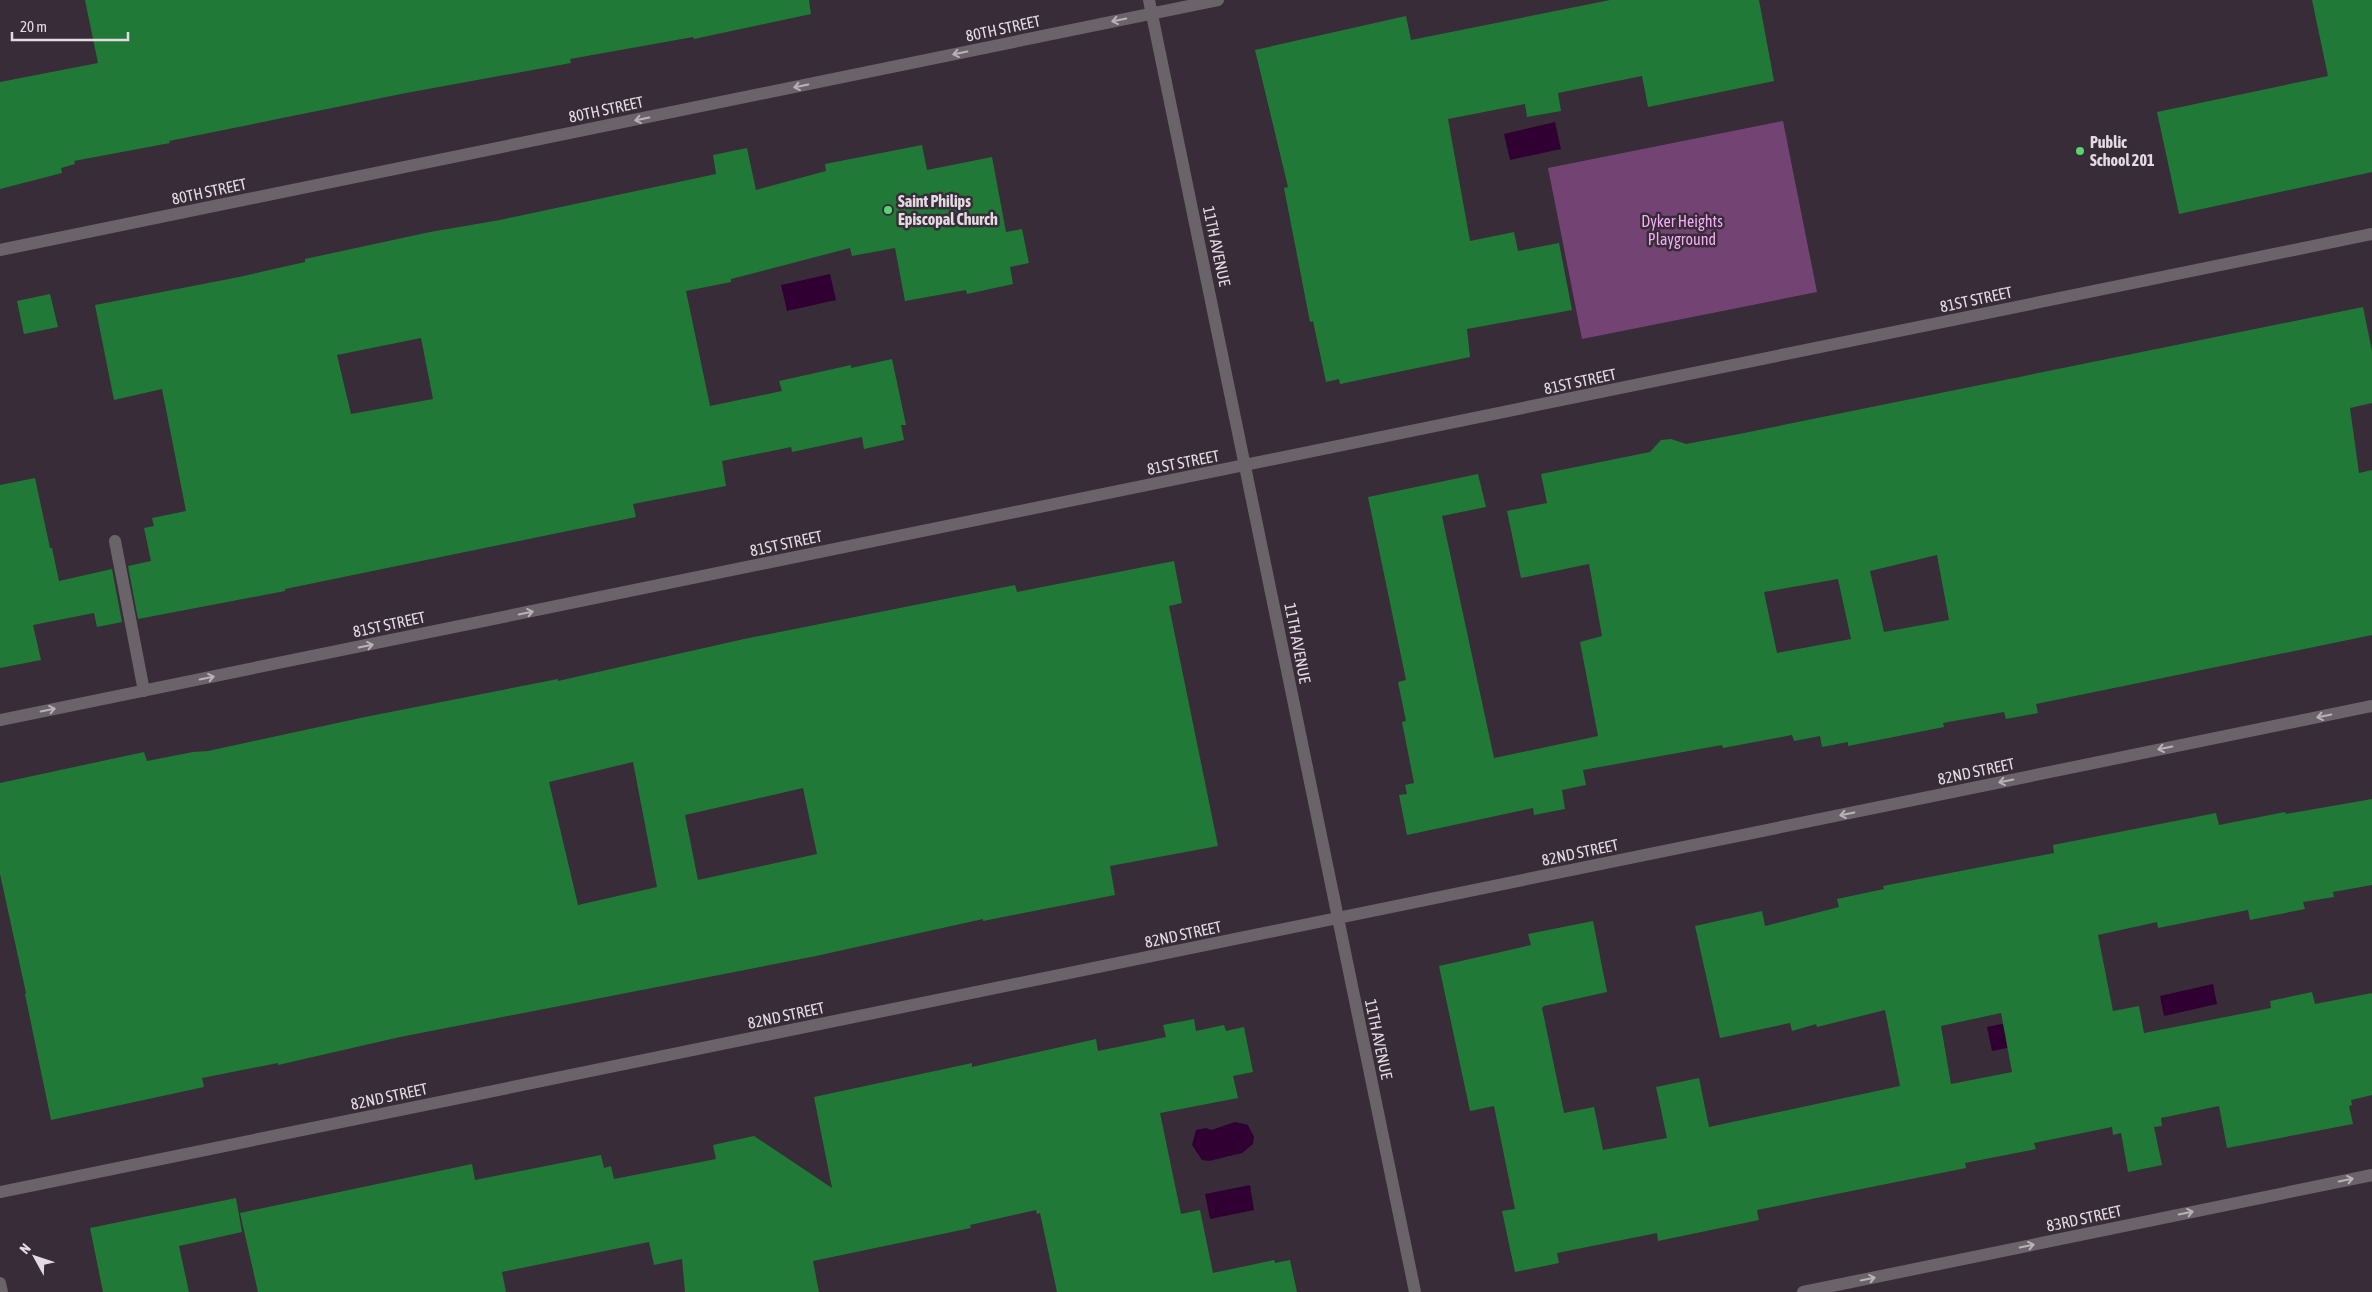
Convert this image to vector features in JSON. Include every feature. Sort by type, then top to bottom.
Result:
[{"type":"street","name":"11TH AVENUE","points":[[1150,0],[1415,1292]]},
{"type":"street","name":"80TH STREET","points":[[0,250],[1218,0]]},
{"type":"street","name":"81ST STREET","points":[[0,720],[2372,234]]},
{"type":"street","points":[[115,541],[144,691]]},
{"type":"street","name":"82ND STREET","points":[[0,1192],[2372,706]]},
{"type":"street","name":"83RD STREET","points":[[1803,1292],[2372,1175]]},
{"type":"street","points":[[0,1283],[2,1292]]},
{"type":"green space","name":"Dyker Heights Playground","points":[[1783,121],[1817,292],[1582,339],[1548,168]]},
{"type":"shaded area","points":[[1555,122],[1561,149],[1510,160],[1504,134]]},
{"type":"shaded area","points":[[830,274],[836,300],[787,311],[781,285]]},
{"type":"shaded area","points":[[2213,984],[2217,1004],[2164,1016],[2160,996]]},
{"type":"shaded area","points":[[2031,1018],[2036,1042],[1992,1051],[1987,1027]]},
{"type":"shaded area","points":[[1235,1122],[1248,1125],[1254,1137],[1253,1144],[1242,1153],[1209,1161],[1202,1160],[1192,1145],[1196,1130],[1206,1128],[1211,1130]]},
{"type":"shaded area","points":[[1250,1185],[1254,1210],[1210,1219],[1205,1194]]},
{"type":"building","points":[[85,0],[809,0],[811,14],[694,39],[693,37],[570,59],[571,63],[406,93],[169,141],[170,143],[74,161],[75,164],[61,168],[62,173],[0,189],[0,82],[98,63]]},
{"type":"building","points":[[1610,0],[1759,0],[1774,81],[1648,107],[1642,76],[1558,93],[1561,111],[1527,117],[1525,104],[1448,119],[1470,241],[1514,232],[1518,251],[1559,243],[1572,310],[1467,329],[1470,357],[1340,384],[1339,379],[1326,382],[1313,321],[1310,322],[1284,188],[1288,187],[1255,50],[1406,16],[1411,40]]},
{"type":"building","points":[[2312,0],[2372,0],[2372,172],[2179,214],[2157,112],[2328,76]]},
{"type":"building","points":[[922,145],[927,170],[992,157],[1006,232],[1022,229],[1029,263],[1010,267],[1013,284],[967,294],[966,290],[905,301],[895,248],[852,256],[850,248],[731,279],[731,282],[686,291],[710,406],[782,391],[779,381],[851,365],[851,368],[892,359],[906,425],[901,425],[904,440],[864,449],[862,437],[792,452],[791,447],[722,461],[726,486],[633,504],[636,517],[285,589],[285,591],[138,619],[128,566],[151,561],[144,528],[154,526],[152,518],[186,511],[162,389],[114,400],[95,305],[239,277],[305,262],[305,259],[430,232],[500,220],[716,174],[713,155],[747,148],[756,190],[826,171],[825,164]],"holes":[[[421,338],[433,399],[351,414],[337,355]]]},
{"type":"building","points":[[50,294],[58,327],[24,334],[17,301]]},
{"type":"building","points":[[2363,307],[2372,351],[2372,403],[2350,408],[2359,473],[2372,470],[2372,635],[2036,704],[2038,713],[2006,719],[2004,712],[1943,723],[1944,727],[1848,746],[1848,742],[1822,747],[1820,736],[1794,741],[1792,735],[1723,748],[1722,745],[1583,770],[1586,785],[1562,790],[1565,809],[1534,815],[1533,808],[1407,835],[1399,795],[1407,794],[1405,785],[1414,783],[1402,722],[1406,721],[1398,682],[1406,680],[1368,497],[1478,474],[1486,507],[1442,516],[1494,758],[1598,736],[1580,642],[1602,636],[1589,564],[1521,578],[1507,511],[1547,503],[1541,474],[1650,452],[1661,440],[1671,439],[1686,444]],"holes":[[[1937,555],[1949,620],[1884,632],[1870,571]],[[1838,579],[1851,639],[1777,653],[1764,592]]]},
{"type":"building","points":[[35,478],[59,581],[112,569],[122,622],[97,627],[94,613],[33,625],[41,660],[0,668],[0,485]]},
{"type":"building","points":[[1174,561],[1182,603],[1169,606],[1218,846],[1110,866],[1115,895],[983,921],[983,919],[816,956],[400,1037],[278,1065],[278,1063],[202,1078],[204,1087],[51,1120],[0,874],[0,783],[144,752],[147,761],[208,751],[365,717],[558,679],[558,681],[744,639],[1015,585],[1017,592]],"holes":[[[633,762],[657,887],[578,905],[549,782]],[[803,788],[817,854],[698,880],[685,815]]]},
{"type":"building","points":[[2372,799],[2372,885],[2333,892],[2334,897],[2303,902],[2305,909],[2250,920],[2248,910],[2158,928],[2157,922],[2098,935],[2113,1011],[2139,1006],[2144,1033],[2271,1008],[2270,1001],[2312,992],[2315,1004],[2372,993],[2372,1095],[2351,1100],[2352,1105],[2349,1106],[2353,1124],[2227,1148],[2219,1106],[2161,1118],[2162,1126],[2154,1127],[2162,1165],[2128,1172],[2121,1133],[2113,1135],[2112,1127],[2034,1143],[2036,1149],[1965,1163],[1966,1168],[1757,1210],[1759,1220],[1658,1241],[1657,1233],[1557,1253],[1559,1263],[1515,1272],[1502,1211],[1515,1209],[1494,1106],[1470,1111],[1439,966],[1531,945],[1528,934],[1593,921],[1607,992],[1542,1008],[1564,1113],[1594,1107],[1603,1150],[1667,1138],[1656,1087],[1699,1078],[1709,1127],[1900,1086],[1885,1010],[1817,1027],[1816,1024],[1792,1031],[1790,1023],[1720,1038],[1695,926],[1762,911],[1765,926],[1839,907],[1837,899],[1884,889],[1883,886],[2054,853],[2053,845],[2216,813],[2219,825],[2285,812],[2286,814]],"holes":[[[2001,1013],[2012,1072],[1951,1084],[1941,1026]]]},
{"type":"building","points":[[1194,1019],[1196,1031],[1224,1025],[1226,1031],[1244,1027],[1253,1072],[1233,1076],[1238,1098],[1160,1113],[1181,1214],[1200,1210],[1213,1273],[1274,1260],[1275,1263],[1290,1260],[1297,1292],[1057,1292],[1040,1213],[1037,1214],[1036,1210],[970,1225],[971,1228],[813,1261],[819,1292],[685,1292],[682,1259],[654,1265],[649,1242],[502,1272],[506,1292],[258,1292],[240,1213],[472,1164],[475,1180],[601,1155],[604,1168],[611,1166],[614,1179],[716,1159],[713,1145],[754,1136],[832,1188],[814,1097],[972,1063],[972,1067],[1096,1039],[1098,1051],[1166,1037],[1163,1025]]},
{"type":"building","points":[[236,1198],[242,1232],[179,1246],[189,1292],[103,1292],[90,1228]]},
{"type":"place","name":"Public School 201","points":[[2080,151]]},
{"type":"place","name":"Saint Philips Episcopal Church","points":[[888,210]]}]
